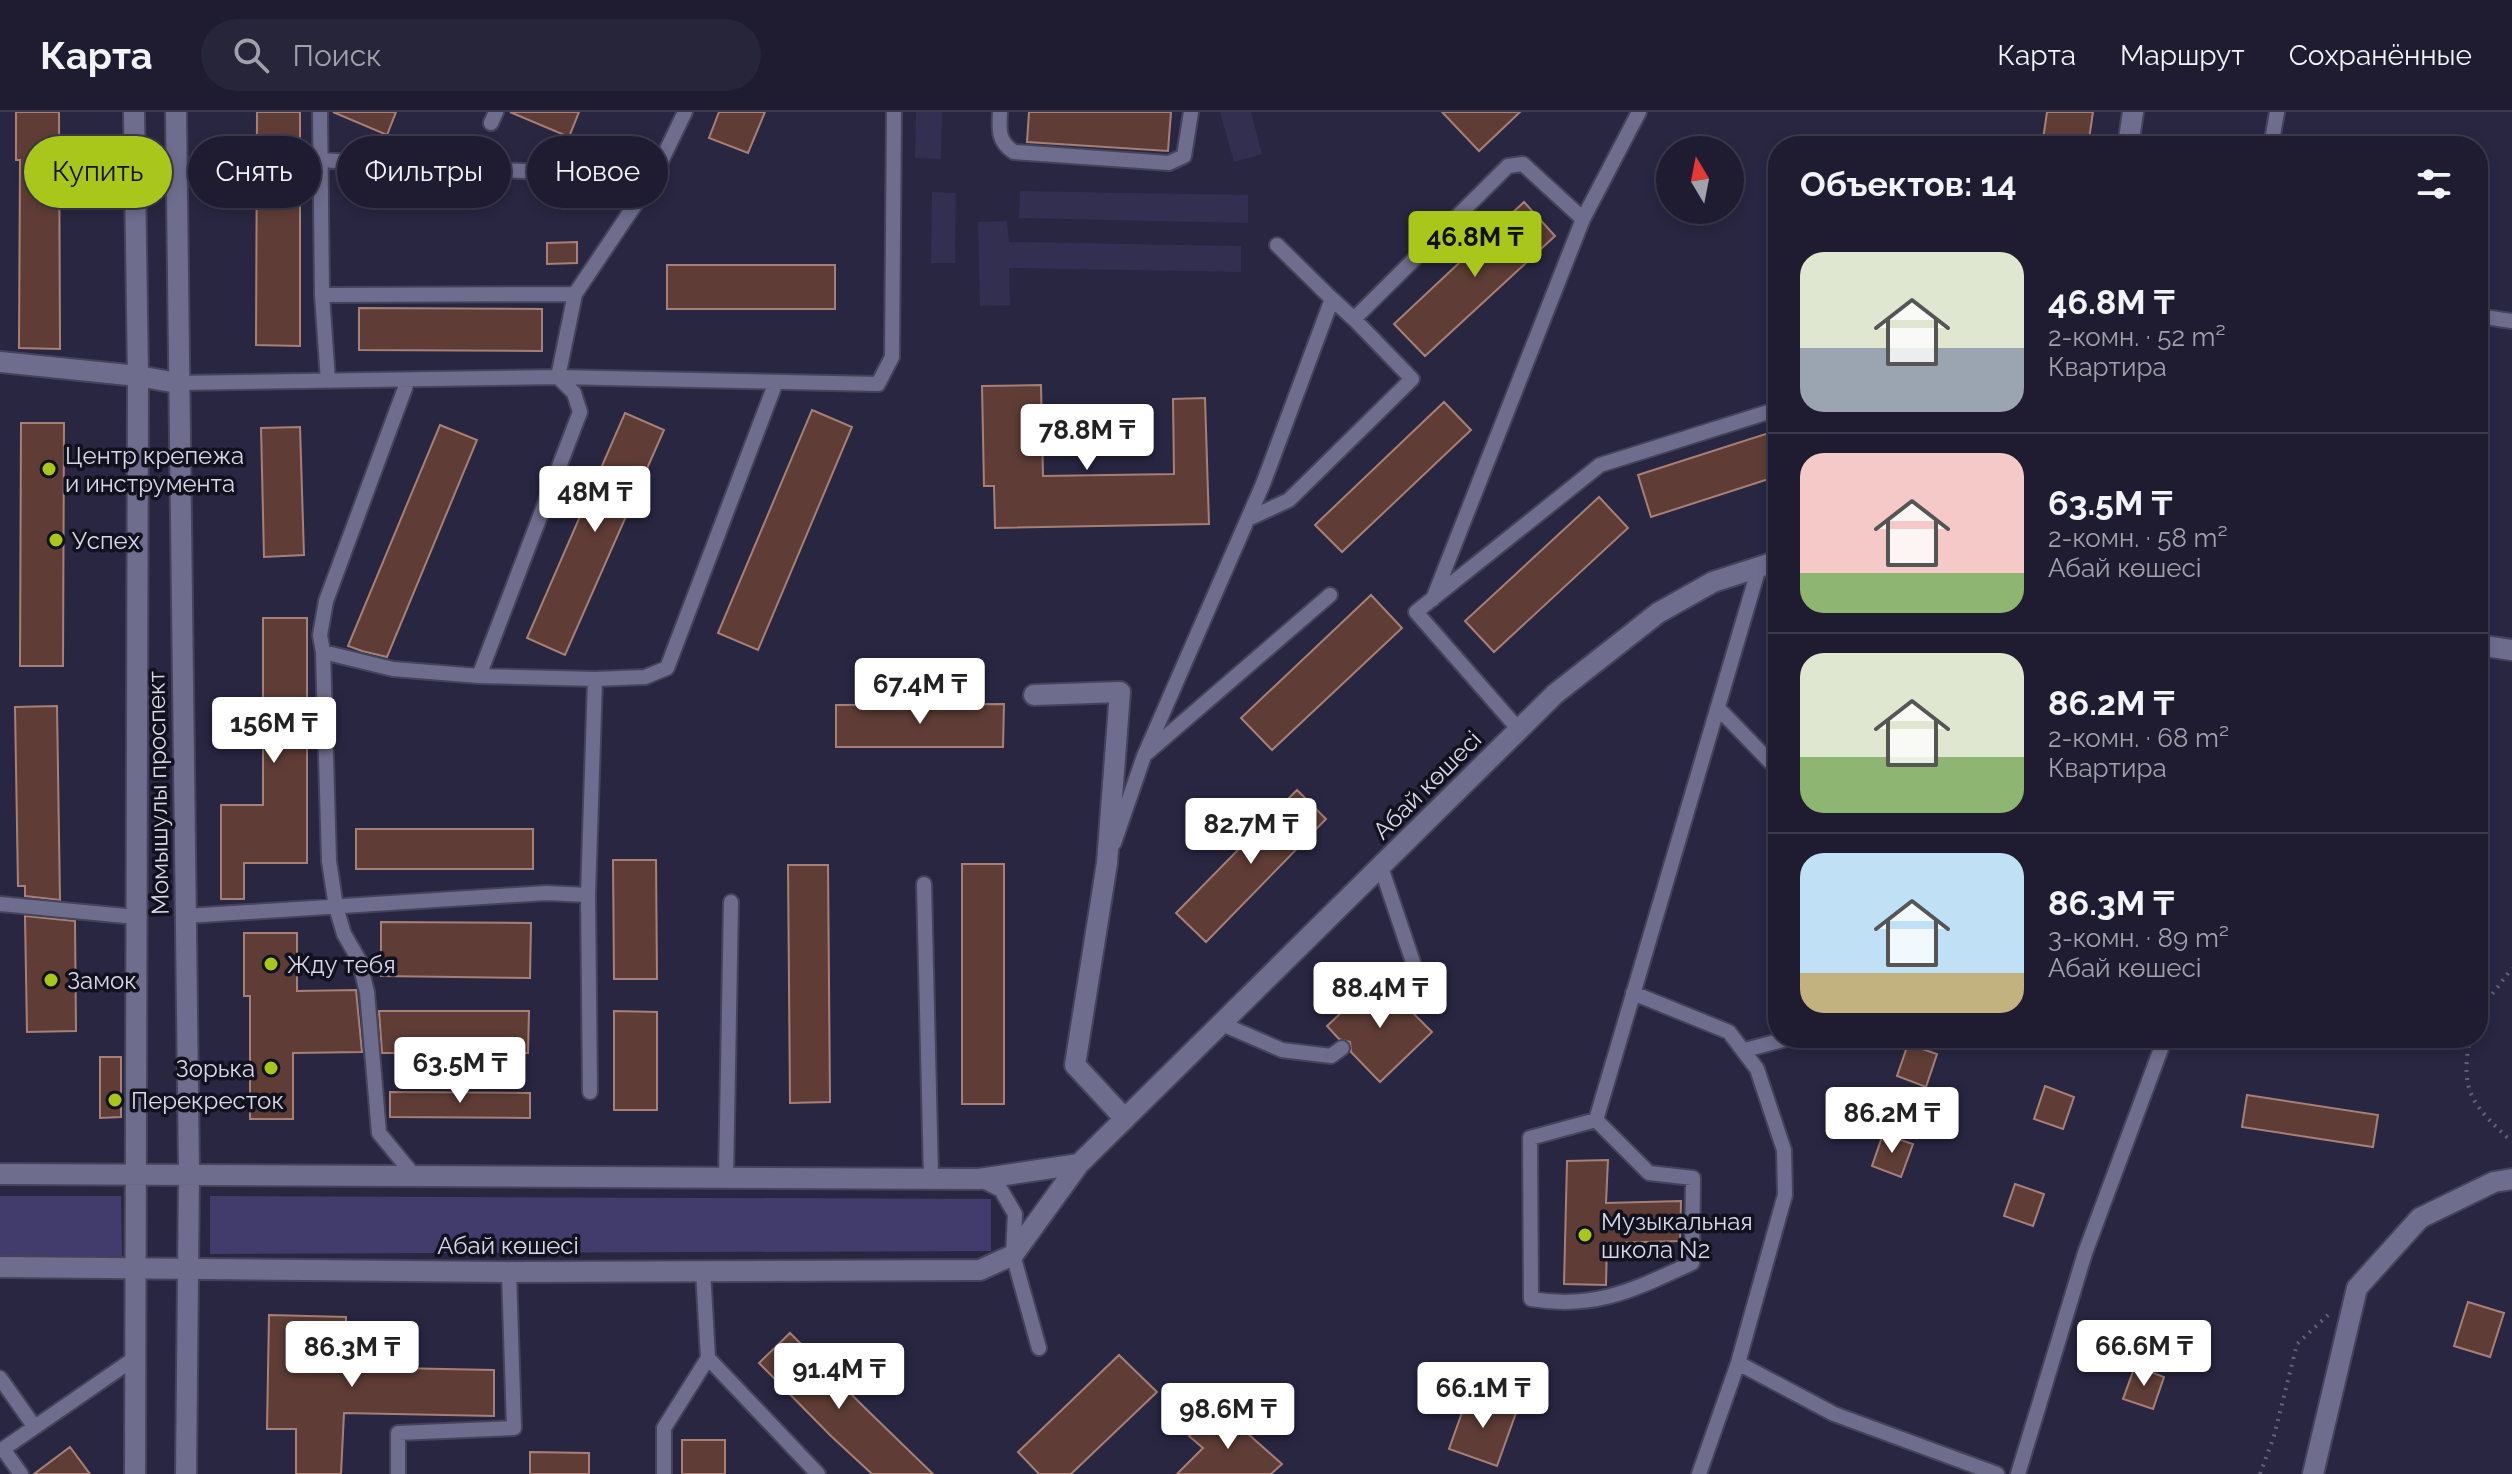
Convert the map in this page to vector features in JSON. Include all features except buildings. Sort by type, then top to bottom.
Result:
[{"type":"street","name":"Момышулы проспект","points":[[134,112],[138,376],[135,1474]]},
{"type":"street","name":"Момышулы проспект","points":[[176,112],[189,1173],[186,1474]]},
{"type":"street","points":[[2129,136],[2133,112]]},
{"type":"street","points":[[0,362],[177,383]]},
{"type":"street","name":"Абай көшесі","points":[[0,1267],[187,1266],[509,1272],[980,1270],[1013,1255],[1079,1164],[1555,694],[1658,613],[1713,582],[1768,562]]},
{"type":"street","points":[[2488,646],[2512,650]]},
{"type":"street","points":[[1034,695],[1120,692],[1107,863],[1075,1065],[1125,1119]]},
{"type":"street","points":[[0,1174],[979,1179],[1079,1164]]},
{"type":"street","points":[[2313,1474],[2357,1288],[2420,1218],[2494,1182],[2512,1179]]},
{"type":"lane","points":[[320,112],[320,136]]},
{"type":"lane","points":[[668,147],[685,112]]},
{"type":"lane","points":[[177,383],[558,377],[878,384],[892,357],[894,112]]},
{"type":"lane","points":[[1000,112],[999,133],[1004,146],[1014,152],[1169,163],[1184,156],[1191,112]]},
{"type":"lane","points":[[1432,599],[1583,219],[1639,112]]},
{"type":"lane","points":[[2273,136],[2277,112]]},
{"type":"lane","points":[[321,160],[527,171]]},
{"type":"lane","points":[[1354,319],[1508,166],[1523,164],[1583,219]]},
{"type":"lane","points":[[320,208],[328,381]]},
{"type":"lane","points":[[558,377],[575,294],[633,208]]},
{"type":"lane","points":[[1248,519],[1289,500],[1412,379],[1277,245]]},
{"type":"lane","points":[[322,295],[575,294]]},
{"type":"lane","points":[[1107,863],[1144,756],[1248,519],[1332,299]]},
{"type":"lane","points":[[2488,317],[2512,321]]},
{"type":"lane","points":[[479,676],[580,412],[574,393],[558,377]]},
{"type":"lane","points":[[408,380],[326,601],[320,635],[329,861],[336,907],[344,934],[359,960],[367,992],[379,1133],[416,1178]]},
{"type":"lane","points":[[323,652],[393,669],[479,676],[645,677],[667,668],[776,382]]},
{"type":"lane","points":[[1520,731],[1416,612],[1600,465],[1768,412]]},
{"type":"lane","points":[[1596,1120],[1719,709],[1768,565]]},
{"type":"lane","points":[[1144,756],[1330,595]]},
{"type":"lane","points":[[590,1092],[588,895],[595,679]]},
{"type":"lane","points":[[1719,709],[1768,760]]},
{"type":"lane","points":[[1381,867],[1417,974],[1401,992]]},
{"type":"lane","points":[[924,884],[931,1177]]},
{"type":"lane","points":[[186,916],[546,893],[588,895]]},
{"type":"lane","points":[[726,1179],[731,902]]},
{"type":"lane","points":[[0,904],[136,917]]},
{"type":"lane","points":[[1633,993],[1729,1032],[1757,1069],[1784,1150],[1785,1195],[1738,1363],[1699,1474]]},
{"type":"lane","points":[[1222,1024],[1282,1050],[1331,1056],[1342,1048]]},
{"type":"lane","points":[[1745,1050],[1768,1044]]},
{"type":"lane","points":[[2018,1474],[2085,1253],[2161,1048]]},
{"type":"lane","points":[[1596,1120],[1649,1173],[1693,1178],[1692,1263],[1616,1298],[1563,1304],[1531,1299],[1530,1138],[1596,1120]]},
{"type":"lane","points":[[979,1179],[1001,1190],[1015,1214],[1013,1255],[1039,1348]]},
{"type":"lane","points":[[664,1474],[664,1428],[708,1358],[703,1271]]},
{"type":"lane","points":[[398,1474],[398,1433],[514,1428],[509,1272]]},
{"type":"lane","points":[[21,1474],[3,1449],[135,1358]]},
{"type":"lane","points":[[708,1358],[818,1474]]},
{"type":"lane","points":[[1738,1363],[1834,1414],[1997,1474]]},
{"type":"lane","points":[[0,1378],[34,1426]]},
{"type":"path","points":[[2488,1000],[2512,968]]},
{"type":"path","points":[[2468,1048],[2465,1062],[2474,1105],[2512,1142]]},
{"type":"path","points":[[2260,1474],[2274,1436],[2297,1344],[2357,1288]]},
{"type":"shaded area","points":[[916,112],[942,112],[941,159],[915,158]]},
{"type":"shaded area","points":[[1220,112],[1251,112],[1262,154],[1234,162]]},
{"type":"shaded area","points":[[1020,191],[1248,195],[1248,223],[1019,218]]},
{"type":"shaded area","points":[[932,192],[956,193],[955,263],[931,263]]},
{"type":"shaded area","points":[[1007,221],[1009,242],[1241,246],[1241,272],[1009,268],[1010,305],[980,306],[978,222]]},
{"type":"shaded area","points":[[0,1196],[121,1196],[122,1256],[0,1256]]},
{"type":"shaded area","points":[[210,1196],[991,1199],[991,1251],[210,1254]]},
{"type":"place","name":"Центр крепежа и инструмента","points":[[49,469]]},
{"type":"place","name":"Успех","points":[[56,540]]},
{"type":"place","name":"Жду тебя","points":[[271,964]]},
{"type":"place","name":"Замок","points":[[51,980]]},
{"type":"place","name":"Зорька","points":[[271,1068]]},
{"type":"place","name":"Перекресток","points":[[115,1100]]},
{"type":"place","name":"Музыкальная школа N2","points":[[1585,1235]]}]
